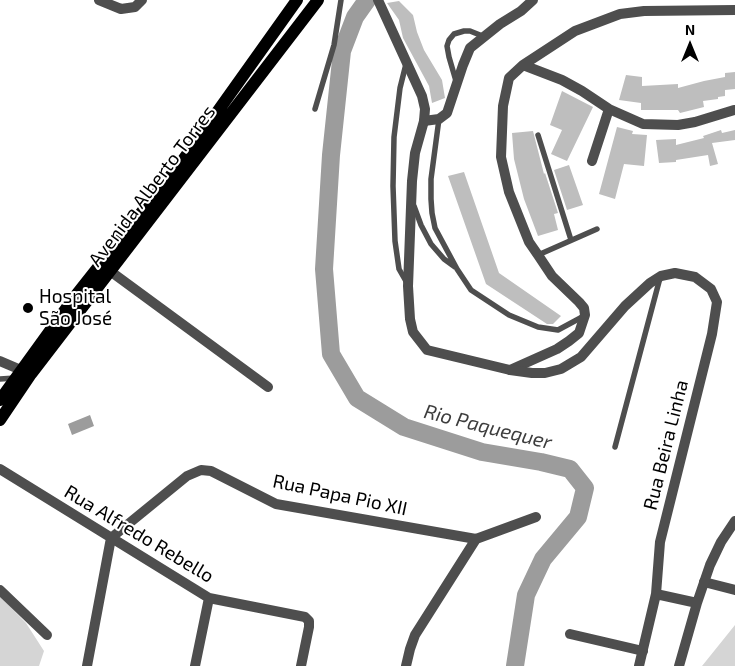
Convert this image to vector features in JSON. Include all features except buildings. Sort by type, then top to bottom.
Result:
[{"type":"main road","name":"Avenida Alberto Torres","points":[[0,420],[22,374],[73,299],[183,160],[298,0]]},
{"type":"main road","name":"Avenida Alberto Torres","points":[[0,400],[110,271],[318,0]]},
{"type":"street","points":[[98,0],[121,9],[135,7],[142,0]]},
{"type":"street","points":[[378,0],[422,96],[425,109],[424,121],[415,152],[411,197],[408,286],[410,319],[413,332],[427,350],[510,370],[544,373],[562,369],[581,357],[624,306],[661,276]]},
{"type":"street","points":[[424,121],[439,119],[447,113],[462,65],[470,48],[533,0]]},
{"type":"street","points":[[510,370],[569,342],[579,333],[585,315],[584,308],[552,276],[538,255],[530,242],[509,192],[501,156],[502,119],[509,78],[523,65],[574,31],[620,14],[735,10]]},
{"type":"street","points":[[523,65],[562,80],[609,109],[643,124],[660,126],[695,122],[734,110]]},
{"type":"street","points":[[592,161],[609,109]]},
{"type":"street","points":[[110,271],[268,387]]},
{"type":"street","name":"Rua Beira Linha","points":[[639,666],[656,594],[660,542],[714,327],[717,302],[711,289],[695,277],[674,273],[661,276]]},
{"type":"street","points":[[0,361],[22,374]]},
{"type":"street","name":"Rua Alfredo Rebello","points":[[0,470],[209,598],[306,617],[310,621],[301,666]]},
{"type":"street","name":"Rua Papa Pio XII","points":[[111,538],[187,476],[201,470],[211,471],[276,504],[476,539]]},
{"type":"street","points":[[406,666],[415,635],[476,539],[536,517]]},
{"type":"street","points":[[679,666],[710,565],[721,542],[735,521]]},
{"type":"street","points":[[87,666],[111,538]]},
{"type":"street","points":[[704,582],[735,590]]},
{"type":"street","points":[[0,590],[47,635]]},
{"type":"street","points":[[656,594],[697,603]]},
{"type":"street","points":[[195,666],[209,598]]},
{"type":"street","points":[[570,634],[643,652]]},
{"type":"lane","points":[[315,109],[334,45],[341,0]]},
{"type":"lane","points":[[457,84],[447,46],[449,40],[454,34],[464,31],[485,36]]},
{"type":"lane","points":[[406,62],[400,88],[394,137],[393,186],[395,241],[399,270],[408,286]]},
{"type":"lane","points":[[439,119],[431,179],[431,199],[435,228],[457,269],[471,290],[509,315],[538,327],[558,330],[585,315]]},
{"type":"lane","points":[[538,135],[571,240]]},
{"type":"lane","points":[[411,197],[420,224],[430,244],[444,260],[457,269]]},
{"type":"lane","points":[[538,255],[597,229]]},
{"type":"lane","points":[[615,447],[661,276]]},
{"type":"lane","points":[[0,379],[22,374]]},
{"type":"shaded area","points":[[90,415],[94,426],[72,435],[68,424]]},
{"type":"shaded area","points":[[0,596],[26,623],[44,651],[39,666],[0,666]]},
{"type":"shaded area","points":[[735,625],[735,666],[702,666]]},
{"type":"waterway","name":"Rio Paquequer","points":[[367,0],[355,17],[342,51],[331,155],[324,269],[331,354],[357,398],[404,427],[482,452],[570,469],[585,488],[578,517],[543,559],[526,595],[515,666]]},
{"type":"place","name":"Hospital São José","points":[[28,308]]}]
